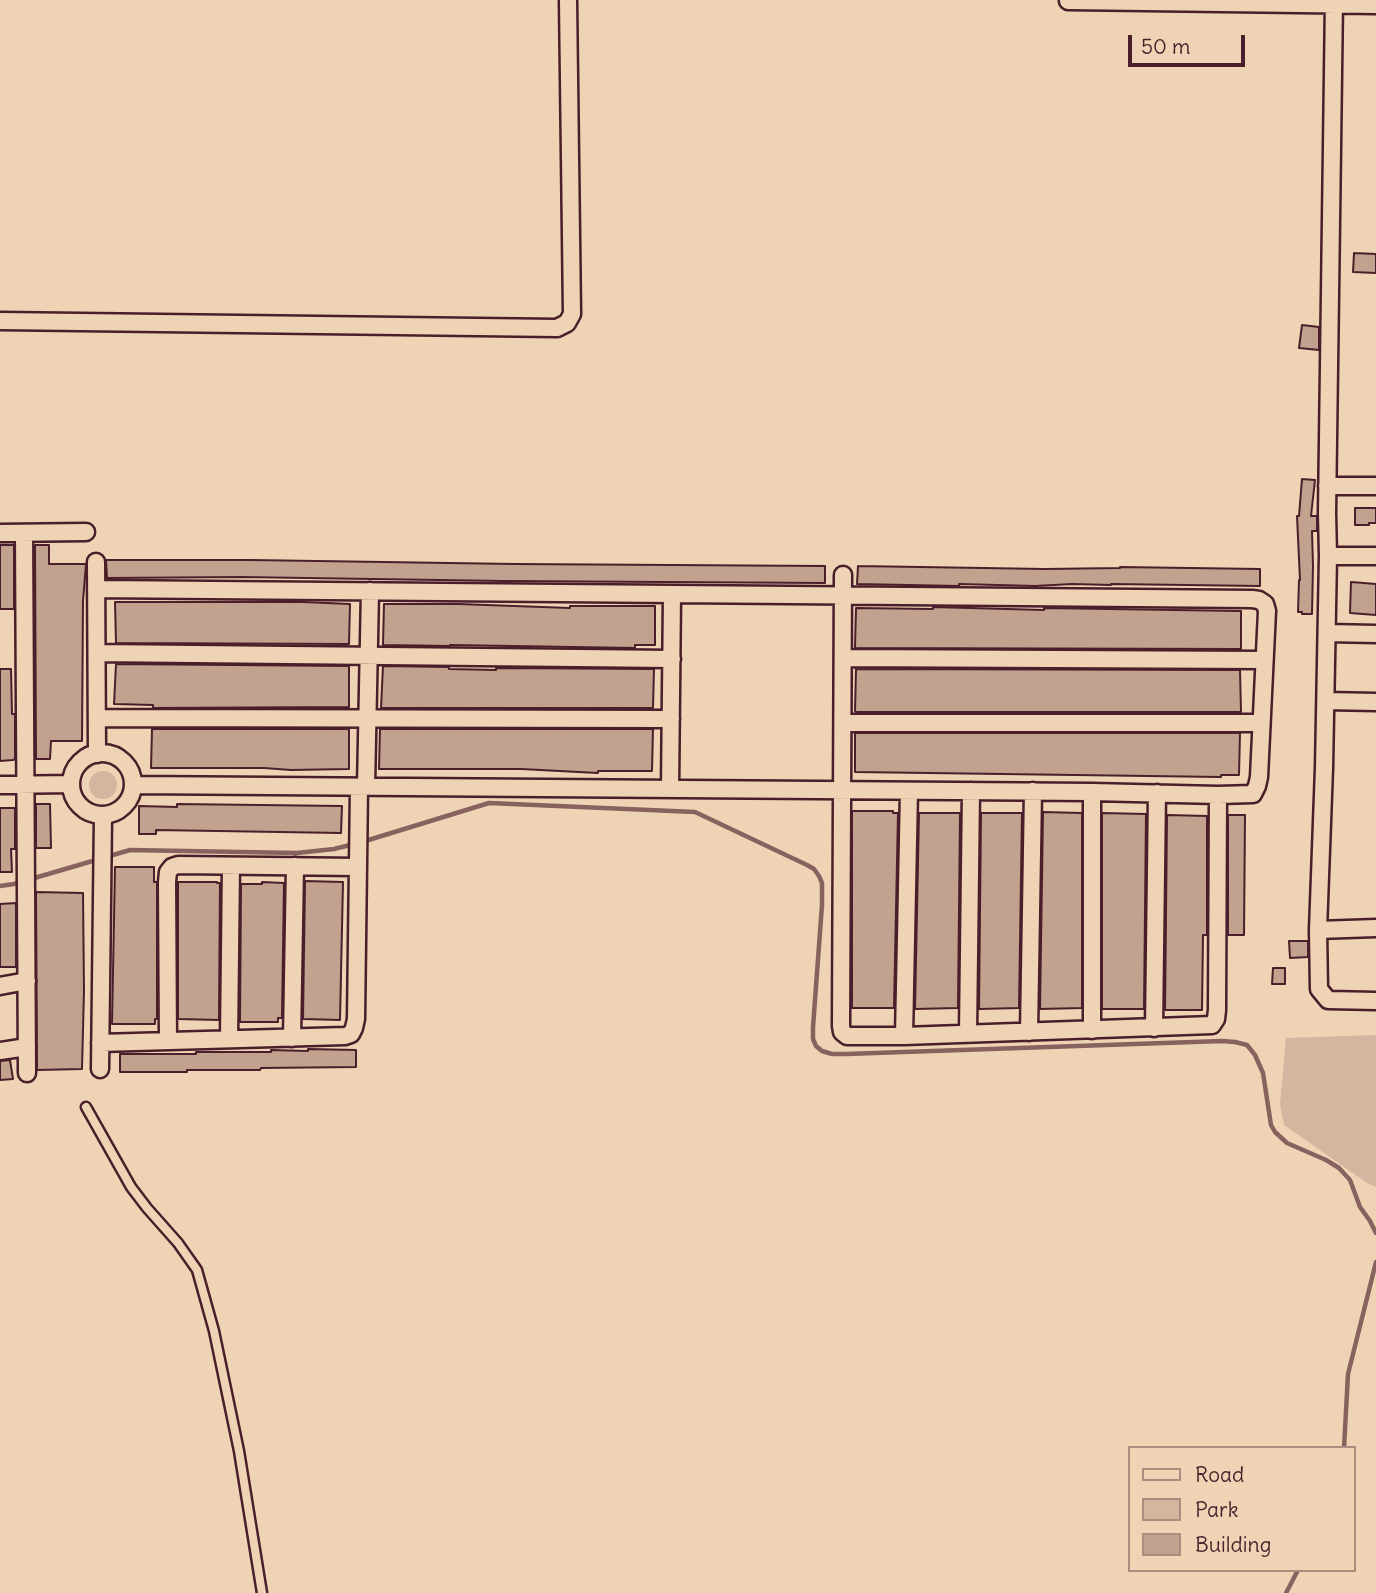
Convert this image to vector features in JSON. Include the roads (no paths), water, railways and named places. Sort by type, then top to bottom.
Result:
[{"type":"street","points":[[0,321],[557,328],[566,323],[572,314],[568,0]]},
{"type":"street","points":[[1068,1],[1334,2],[1376,5]]},
{"type":"street","points":[[1334,2],[1326,701],[1318,930],[1319,989],[1328,1000],[1376,1001]]},
{"type":"street","points":[[1327,486],[1376,486]]},
{"type":"street","points":[[0,533],[86,533]]},
{"type":"street","points":[[24,533],[27,1073]]},
{"type":"street","points":[[1328,556],[1376,556]]},
{"type":"street","points":[[96,562],[97,754]]},
{"type":"street","points":[[843,575],[842,1032],[847,1036],[1212,1025],[1216,1018],[1218,795]]},
{"type":"street","points":[[96,589],[1252,599],[1265,604],[1259,776],[1253,794],[134,785]]},
{"type":"street","points":[[100,1043],[351,1034],[356,1020],[358,851],[368,718],[370,591]]},
{"type":"street","points":[[670,789],[672,594]]},
{"type":"street","points":[[1327,633],[1376,634]]},
{"type":"street","points":[[97,653],[672,659]]},
{"type":"street","points":[[843,658],[1265,660]]},
{"type":"street","points":[[1326,701],[1376,702]]},
{"type":"street","points":[[97,718],[671,719]]},
{"type":"street","points":[[842,723],[1262,723]]},
{"type":"street","points":[[97,754],[113,754],[128,766],[133,775],[132,796],[118,813],[96,816],[78,805],[72,795],[72,775],[77,766],[84,758],[97,754]]},
{"type":"street","points":[[0,785],[71,784]]},
{"type":"street","points":[[904,1036],[909,791]]},
{"type":"street","points":[[968,1034],[971,791]]},
{"type":"street","points":[[1029,1032],[1033,791]]},
{"type":"street","points":[[1091,1030],[1092,792]]},
{"type":"street","points":[[1154,1028],[1157,793]]},
{"type":"street","points":[[100,1069],[103,816]]},
{"type":"street","points":[[168,1041],[168,872],[172,867],[295,866],[358,851]]},
{"type":"street","points":[[229,1040],[231,866]]},
{"type":"street","points":[[292,1038],[295,866]]},
{"type":"street","points":[[1318,930],[1376,928]]},
{"type":"street","points":[[0,986],[27,981]]},
{"type":"street","points":[[0,1052],[27,1047]]},
{"type":"lane","points":[[86,1107],[131,1187],[197,1270],[214,1331],[239,1451],[262,1593]]},
{"type":"waterway","points":[[362,842],[489,803],[695,812],[807,865],[819,876],[822,883],[822,905],[813,1039],[822,1051],[846,1054],[1222,1041],[1247,1045],[1263,1073],[1271,1125],[1275,1132],[1287,1143],[1339,1168],[1350,1180],[1360,1207],[1376,1233]]},
{"type":"waterway","points":[[0,886],[130,850],[297,853],[354,844]]},
{"type":"waterway","points":[[1344,1446],[1348,1374],[1376,1262]]},
{"type":"waterway","points":[[1286,1593],[1297,1572]]}]
